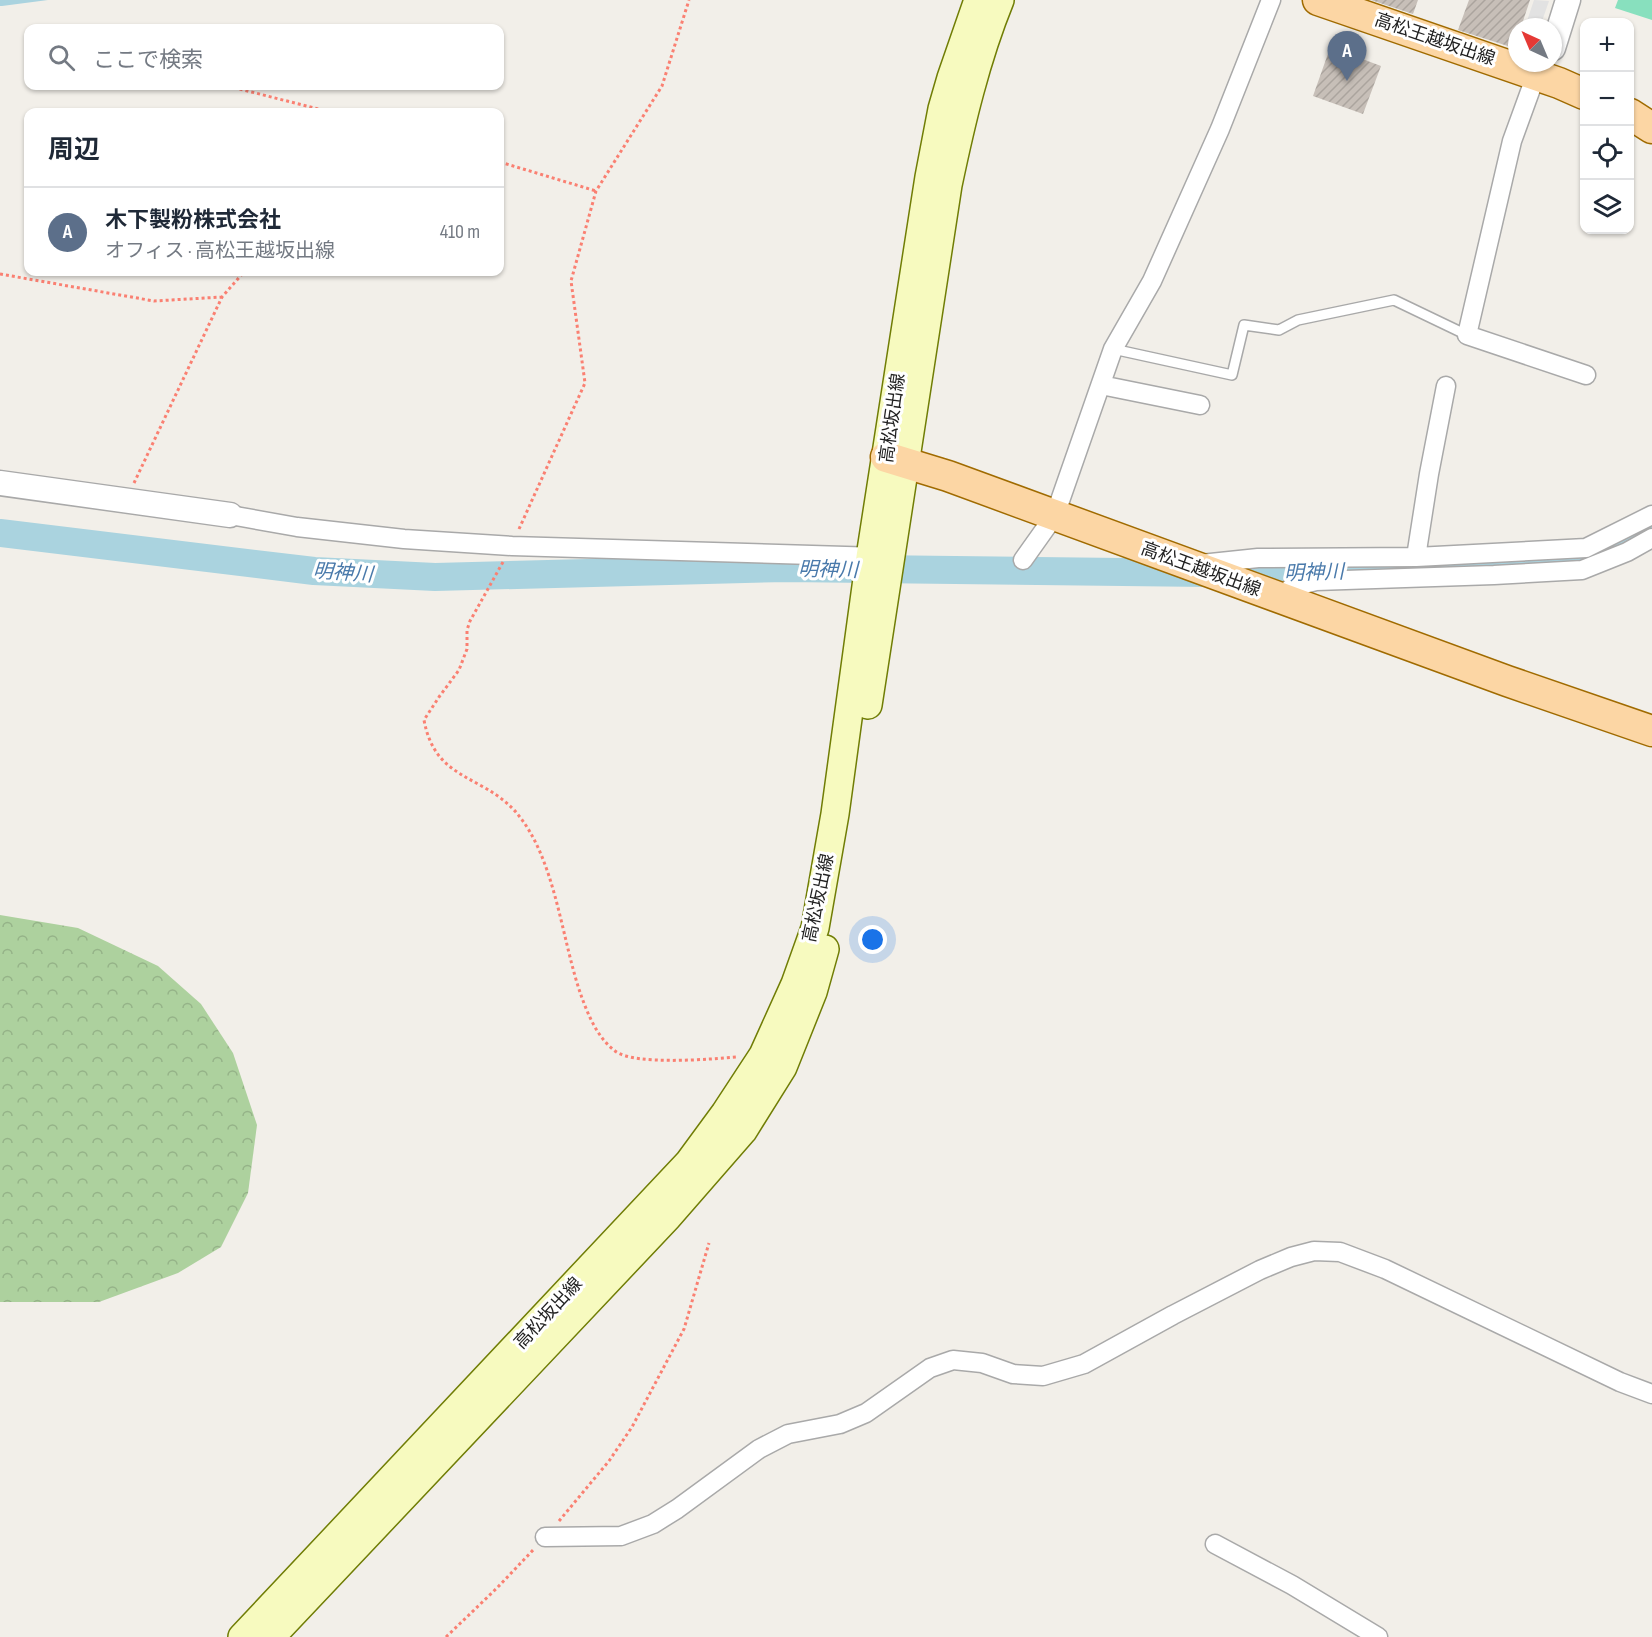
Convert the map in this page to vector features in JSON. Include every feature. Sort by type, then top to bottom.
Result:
[{"type":"main road","name":"高松坂出線","points":[[271,1637],[705,1177],[743,1131],[783,1066],[813,992],[832,924],[896,460],[916,252],[942,110],[978,0]]},
{"type":"main road","name":"高松坂出線","points":[[896,460],[929,314],[936,258],[959,133],[991,21],[1000,0]]},
{"type":"main road","name":"高松王越坂出線","points":[[1318,0],[1508,61]]},
{"type":"main road","name":"高松王越坂出線","points":[[1542,72],[1580,92]]},
{"type":"main road","points":[[1634,117],[1652,128]]},
{"type":"main road","name":"高松王越坂出線","points":[[896,460],[1055,515],[1508,681],[1652,731]]},
{"type":"main road","name":"高松坂出線","points":[[242,1637],[661,1194],[695,1154],[763,1055],[795,984],[815,927],[880,564]]},
{"type":"street","points":[[1023,560],[1055,515],[1113,349],[1152,281],[1220,129],[1271,0]]},
{"type":"street","points":[[1562,19],[1568,0]]},
{"type":"street","points":[[1542,72],[1512,141],[1467,335],[1586,375]]},
{"type":"street","points":[[1101,385],[1189,408]]},
{"type":"street","points":[[1416,557],[1446,386]]},
{"type":"street","points":[[0,483],[230,515],[297,527],[404,539],[880,564]]},
{"type":"street","points":[[1190,565],[1258,558],[1416,557],[1586,548],[1652,515]]},
{"type":"street","points":[[1279,598],[1292,587],[1316,581],[1582,570],[1627,552],[1652,538]]},
{"type":"street","points":[[545,1537],[621,1536],[653,1524],[759,1449],[788,1434],[840,1424],[866,1413],[930,1368],[953,1360],[982,1364],[1013,1374],[1043,1376],[1084,1364],[1260,1270],[1291,1257],[1314,1251],[1340,1252],[1385,1269],[1620,1382],[1652,1394]]},
{"type":"street","points":[[1215,1544],[1292,1585],[1378,1637]]},
{"type":"lane","points":[[1113,349],[1232,375],[1244,325],[1279,330],[1298,320],[1394,300],[1467,335]]},
{"type":"path","points":[[689,0],[662,86],[596,190],[571,281],[585,382],[512,546],[467,630],[467,649],[459,670],[424,720],[427,738],[435,753],[451,768],[490,792],[513,810],[533,836],[546,867],[573,974],[589,1017],[606,1042],[618,1053],[643,1058],[697,1061],[763,1055]]},
{"type":"path","points":[[244,90],[314,108]]},
{"type":"path","points":[[504,163],[596,190]]},
{"type":"path","points":[[0,274],[153,301],[222,297]]},
{"type":"path","points":[[125,501],[222,297],[240,276]]},
{"type":"path","points":[[446,1637],[545,1537],[609,1461],[632,1426],[684,1329],[709,1243]]},
{"type":"green space","points":[[1618,0],[1652,0],[1652,20],[1615,8]]},
{"type":"green space","points":[[0,915],[78,928],[158,966],[201,1004],[233,1053],[257,1125],[248,1193],[221,1247],[178,1273],[99,1302],[0,1302]]},
{"type":"shaded area","points":[[1534,0],[1549,1],[1543,18],[1528,18]]},
{"type":"water","points":[[0,0],[48,0],[0,6]]},
{"type":"building","points":[[1371,0],[1418,0],[1413,14]]},
{"type":"building","points":[[1469,0],[1530,0],[1524,18],[1508,18],[1508,46],[1458,30]]},
{"type":"building","points":[[1340,45],[1359,52],[1357,57],[1381,66],[1363,114],[1313,96],[1330,48],[1338,51]]},
{"type":"waterway","name":"明神川","points":[[0,533],[314,571],[435,577],[786,568],[1287,574],[1508,562],[1569,562],[1604,552],[1652,527]]},
{"type":"place","name":"木下製粉株式会社","points":[[1347,81]]}]
